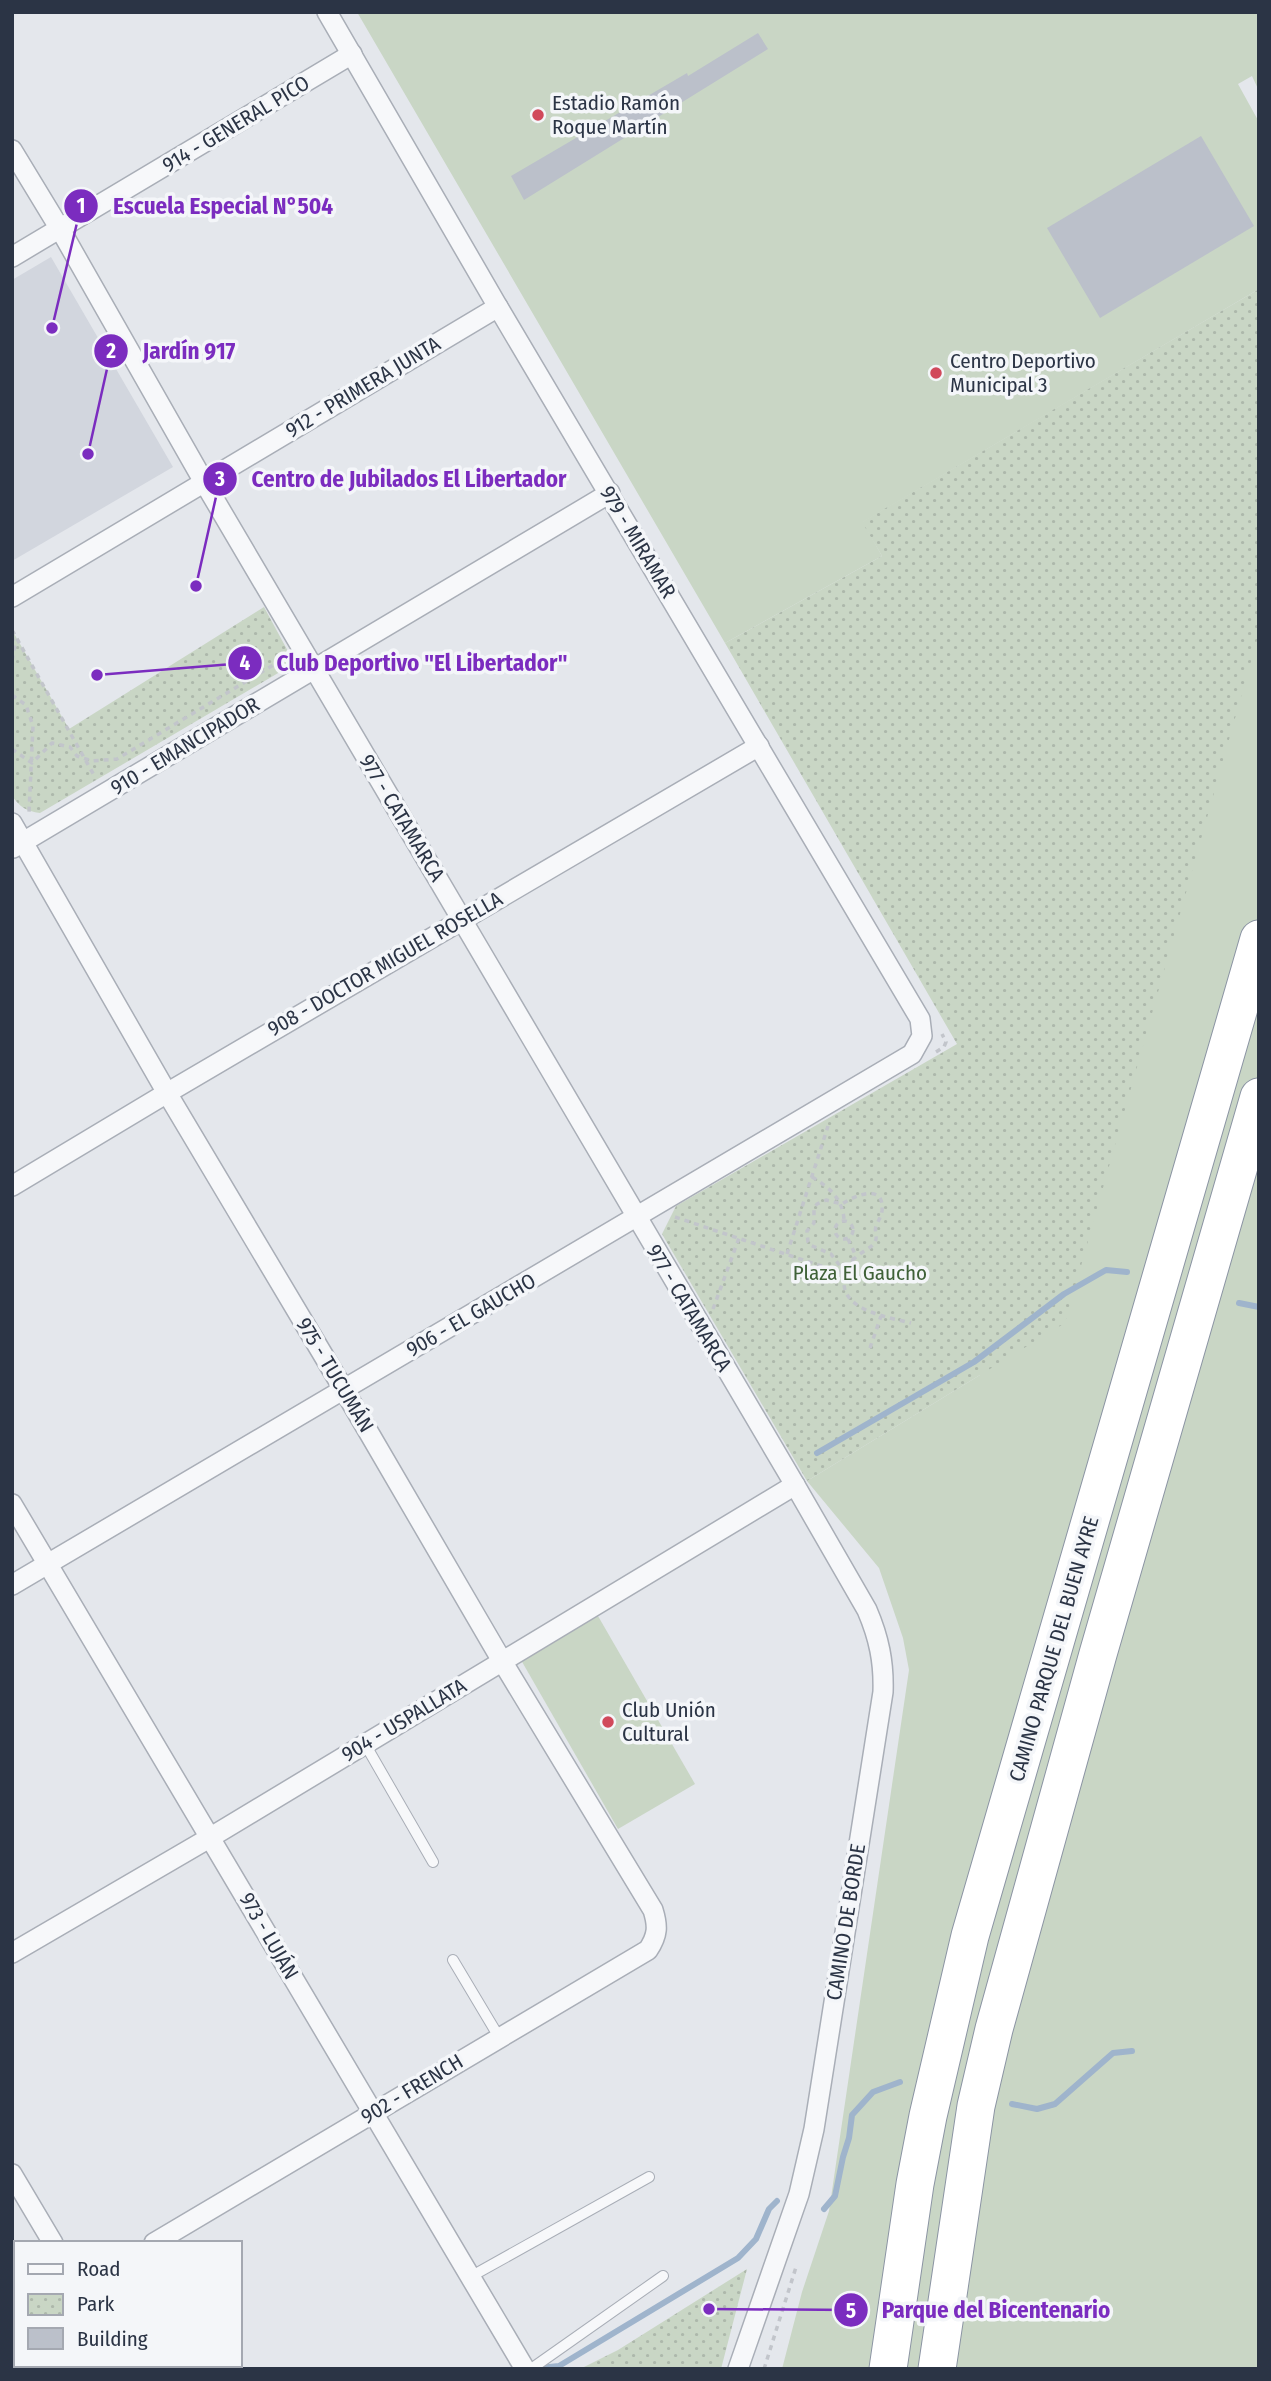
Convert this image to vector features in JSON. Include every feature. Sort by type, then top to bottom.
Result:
[{"type":"highway","name":"CAMINO PARQUE DEL BUEN AYRE","points":[[888,2369],[925,2130],[971,1937],[1259,939]]},
{"type":"highway","name":"CAMINO PARQUE DEL BUEN AYRE","points":[[937,2369],[976,2106],[993,2029],[1259,1097]]},
{"type":"street","name":"979 - MIRAMAR","points":[[327,12],[498,307],[920,1019],[922,1037]]},
{"type":"street","name":"914 - GENERAL PICO","points":[[12,257],[352,54]]},
{"type":"street","name":"977 - CATAMARCA","points":[[12,150],[313,669],[795,1485]]},
{"type":"street","name":"912 - PRIMERA JUNTA","points":[[12,597],[498,307]]},
{"type":"street","name":"910 - EMANCIPADOR","points":[[18,845],[610,494]]},
{"type":"street","name":"908 - DOCTOR MIGUEL ROSELLA","points":[[12,1186],[759,746]]},
{"type":"street","name":"975 - TUCUMÁN","points":[[12,823],[18,845],[344,1390],[502,1661],[653,1910],[658,1925]]},
{"type":"street","name":"906 - EL GAUCHO","points":[[12,1585],[912,1054],[922,1037]]},
{"type":"street","name":"904 - USPALLATA","points":[[12,1953],[211,1837],[795,1485]]},
{"type":"street","name":"CAMINO DE BORDE","points":[[738,2369],[799,2194],[808,2159],[883,1692],[882,1652],[875,1628],[795,1485]]},
{"type":"street","name":"973 - LUJÁN","points":[[12,1504],[525,2369]]},
{"type":"street","name":"902 - FRENCH","points":[[157,2241],[648,1950],[656,1939],[658,1925]]},
{"type":"street","points":[[12,2174],[52,2241]]},
{"type":"lane","points":[[365,1744],[433,1862]]},
{"type":"lane","points":[[453,1961],[499,2037]]},
{"type":"lane","points":[[470,2277],[649,2177]]},
{"type":"lane","points":[[531,2369],[663,2276]]},
{"type":"path","points":[[12,630],[97,780]]},
{"type":"path","points":[[12,636],[15,645],[12,661]]},
{"type":"path","points":[[32,764],[52,743],[70,747],[77,756],[92,761],[117,759],[280,661],[284,653],[278,643]]},
{"type":"path","points":[[12,695],[26,705],[31,715],[29,812]]},
{"type":"path","points":[[12,748],[32,764]]},
{"type":"path","points":[[787,1254],[831,1115]]},
{"type":"path","points":[[811,1177],[824,1185],[842,1204],[844,1221],[853,1227],[853,1234],[848,1239]]},
{"type":"path","points":[[849,1267],[840,1266],[831,1254],[810,1245],[807,1231],[814,1223],[813,1212],[817,1204],[826,1200],[842,1204],[855,1195],[867,1193],[877,1197],[882,1205],[882,1213],[876,1228],[874,1245],[860,1252],[845,1274],[846,1289],[850,1300],[858,1306],[911,1323]]},
{"type":"path","points":[[667,1214],[845,1274]]},
{"type":"path","points":[[844,1221],[837,1225],[836,1233],[840,1238],[848,1239]]},
{"type":"path","points":[[712,1312],[739,1238]]},
{"type":"path","points":[[848,1239],[854,1251],[854,1259]]},
{"type":"path","points":[[870,1348],[881,1315]]},
{"type":"shaded area","points":[[51,257],[173,467],[12,561],[12,280]]},
{"type":"green space","points":[[357,12],[1259,12],[1259,91],[1252,76],[1238,84],[1259,122],[1259,289],[863,522],[882,556],[725,643]]},
{"type":"green space","name":"Plaza El Gaucho","points":[[1259,289],[1259,633],[1065,1323],[807,1481],[662,1234],[676,1206],[957,1044],[725,643],[882,556],[862,522]]},
{"type":"green space","points":[[1259,301],[1259,2369],[782,2369],[802,2292],[829,2211],[909,1670],[903,1638],[879,1568],[807,1481],[980,1375],[968,1045]]},
{"type":"green space","points":[[264,607],[290,655],[285,669],[40,813],[24,808],[12,796],[12,630],[69,729]]},
{"type":"green space","name":"Club Unión Cultural","points":[[598,1616],[695,1784],[618,1829],[521,1660]]},
{"type":"green space","points":[[747,2269],[721,2369],[580,2369],[618,2350]]},
{"type":"building","points":[[758,33],[768,49],[524,200],[511,176],[687,73],[688,76]]},
{"type":"building","points":[[1201,136],[1254,226],[1100,318],[1047,228]]},
{"type":"waterway","points":[[817,1453],[974,1362],[1064,1294],[1106,1270],[1127,1272]]},
{"type":"waterway","points":[[1239,1303],[1259,1307]]},
{"type":"waterway","points":[[1012,2104],[1037,2109],[1055,2104],[1113,2053],[1132,2051]]},
{"type":"waterway","points":[[824,2209],[835,2196],[852,2115],[873,2092],[900,2082]]},
{"type":"waterway","points":[[540,2368],[559,2366],[738,2258],[756,2239],[769,2209],[777,2201]]},
{"type":"place","name":"Estadio Ramón Roque Martín","points":[[538,115]]},
{"type":"place","name":"Escuela Especial N°504","points":[[52,328]]},
{"type":"place","name":"Centro Deportivo Municipal 3","points":[[936,373]]},
{"type":"place","name":"Jardín 917","points":[[88,454]]},
{"type":"place","name":"Centro de Jubilados El Libertador","points":[[196,586]]},
{"type":"place","name":"Club Deportivo \"El Libertador\"","points":[[97,675]]},
{"type":"place","name":"Club Unión Cultural","points":[[608,1722]]},
{"type":"place","name":"Parque del Bicentenario","points":[[709,2309]]}]
